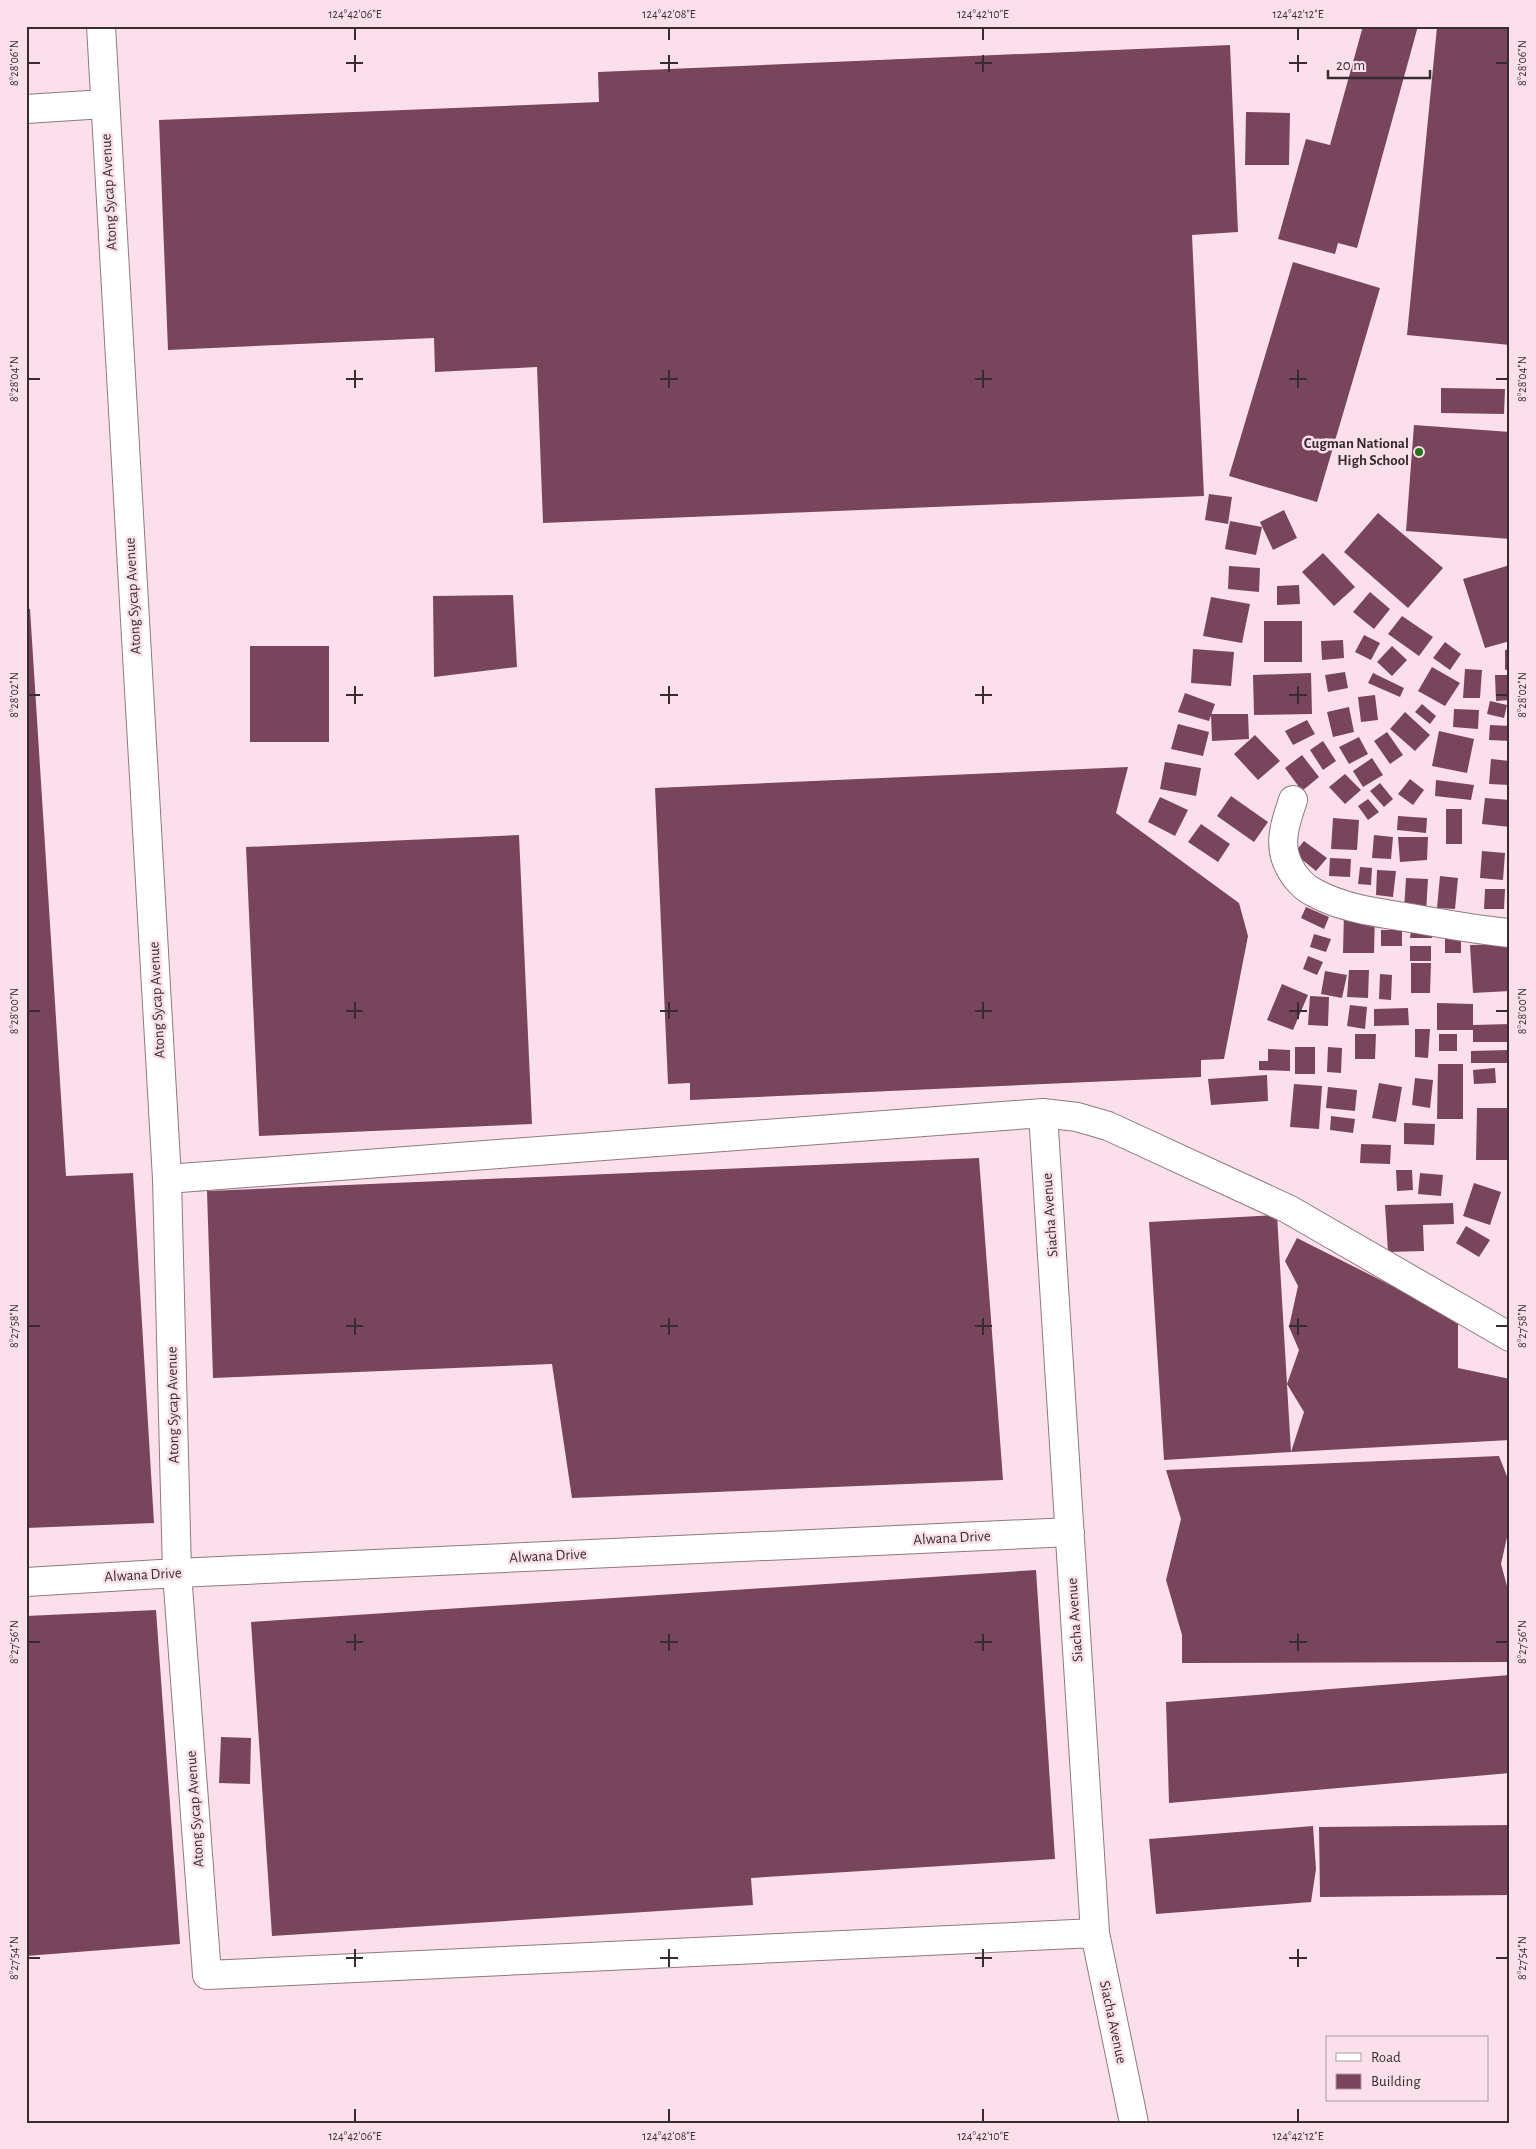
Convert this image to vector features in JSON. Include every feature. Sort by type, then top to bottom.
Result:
[{"type":"street","name":"Atong Sycap Avenue","points":[[101,26],[167,1179],[177,1573],[207,1974],[1094,1933]]},
{"type":"street","points":[[26,108],[104,104]]},
{"type":"street","points":[[1293,800],[1283,836],[1283,850],[1288,866],[1296,878],[1314,893],[1341,904],[1383,913],[1510,933]]},
{"type":"street","points":[[167,1179],[1043,1113],[1077,1117],[1108,1126],[1288,1210],[1510,1337]]},
{"type":"street","name":"Siacha Avenue","points":[[1043,1113],[1094,1933],[1134,2123]]},
{"type":"street","name":"Alwana Drive","points":[[26,1582],[177,1573],[1070,1532]]},
{"type":"building","points":[[1363,26],[1418,26],[1357,248],[1338,243],[1335,254],[1278,239],[1306,139],[1330,145]]},
{"type":"building","points":[[1456,26],[1510,26],[1510,345],[1407,335],[1437,27],[1456,29]]},
{"type":"building","points":[[1230,45],[1238,232],[1192,235],[1204,496],[543,523],[537,367],[435,372],[434,338],[168,350],[159,120],[599,102],[598,72]]},
{"type":"building","points":[[1246,112],[1290,113],[1289,165],[1245,165]]},
{"type":"building","points":[[1293,262],[1380,288],[1317,502],[1229,476]]},
{"type":"building","points":[[1441,388],[1505,389],[1504,414],[1441,413]]},
{"type":"building","points":[[1414,425],[1510,432],[1510,539],[1406,531]]},
{"type":"building","points":[[1209,494],[1232,497],[1228,524],[1205,520]]},
{"type":"building","points":[[1284,510],[1297,538],[1273,550],[1260,522]]},
{"type":"building","points":[[1378,513],[1443,568],[1408,608],[1344,552]]},
{"type":"building","points":[[1230,521],[1262,527],[1256,555],[1225,549]]},
{"type":"building","points":[[1323,553],[1355,587],[1334,606],[1302,572]]},
{"type":"building","points":[[1510,565],[1510,641],[1485,648],[1463,579]]},
{"type":"building","points":[[1229,566],[1260,568],[1259,592],[1228,589]]},
{"type":"building","points":[[1299,585],[1300,604],[1277,605],[1277,586]]},
{"type":"building","points":[[1370,592],[1390,609],[1374,629],[1353,612]]},
{"type":"building","points":[[513,595],[517,667],[434,677],[433,596]]},
{"type":"building","points":[[1211,597],[1250,604],[1242,643],[1203,636]]},
{"type":"building","points":[[26,609],[30,609],[66,1176],[133,1173],[154,1523],[26,1528]]},
{"type":"building","points":[[1402,616],[1433,637],[1419,656],[1388,634]]},
{"type":"building","points":[[1264,621],[1302,621],[1302,662],[1264,662]]},
{"type":"building","points":[[1364,635],[1380,643],[1371,660],[1355,652]]},
{"type":"building","points":[[1343,640],[1344,658],[1322,660],[1321,641]]},
{"type":"building","points":[[1445,642],[1461,654],[1450,670],[1433,658]]},
{"type":"building","points":[[250,646],[329,646],[329,742],[250,742]]},
{"type":"building","points":[[1392,646],[1407,660],[1392,676],[1377,662]]},
{"type":"building","points":[[1193,649],[1234,652],[1231,686],[1191,683]]},
{"type":"building","points":[[1510,649],[1510,669],[1505,670],[1505,650]]},
{"type":"building","points":[[1432,667],[1460,683],[1445,706],[1418,691]]},
{"type":"building","points":[[1465,669],[1482,670],[1480,698],[1463,698]]},
{"type":"building","points":[[1345,672],[1348,688],[1328,692],[1325,675]]},
{"type":"building","points":[[1311,673],[1312,714],[1254,715],[1253,675]]},
{"type":"building","points":[[1373,673],[1404,688],[1400,697],[1368,683]]},
{"type":"building","points":[[1495,675],[1509,675],[1510,700],[1496,701]]},
{"type":"building","points":[[1185,693],[1215,704],[1209,721],[1178,712]]},
{"type":"building","points":[[1375,695],[1378,720],[1361,722],[1358,697]]},
{"type":"building","points":[[1490,701],[1507,705],[1504,718],[1487,714]]},
{"type":"building","points":[[1422,704],[1436,716],[1430,724],[1415,712]]},
{"type":"building","points":[[1349,707],[1354,732],[1333,737],[1327,712]]},
{"type":"building","points":[[1454,709],[1479,710],[1478,729],[1453,727]]},
{"type":"building","points":[[1405,712],[1430,735],[1415,751],[1390,729]]},
{"type":"building","points":[[1211,714],[1248,714],[1249,739],[1212,741]]},
{"type":"building","points":[[1307,720],[1315,734],[1293,745],[1285,731]]},
{"type":"building","points":[[1178,724],[1209,732],[1203,756],[1171,749]]},
{"type":"building","points":[[1490,725],[1510,726],[1510,741],[1489,740]]},
{"type":"building","points":[[1439,731],[1474,739],[1467,773],[1432,766]]},
{"type":"building","points":[[1387,732],[1403,755],[1390,764],[1374,741]]},
{"type":"building","points":[[1255,735],[1280,761],[1258,780],[1234,754]]},
{"type":"building","points":[[1359,737],[1368,754],[1349,764],[1339,747]]},
{"type":"building","points":[[1323,741],[1336,761],[1323,770],[1310,750]]},
{"type":"building","points":[[1302,755],[1319,777],[1302,791],[1285,768]]},
{"type":"building","points":[[1372,758],[1383,775],[1363,787],[1353,771]]},
{"type":"building","points":[[1491,759],[1510,761],[1510,785],[1489,784]]},
{"type":"building","points":[[1165,762],[1201,768],[1196,796],[1160,789]]},
{"type":"building","points":[[1128,767],[1116,813],[1239,903],[1248,936],[1224,1059],[1201,1060],[1201,1077],[690,1100],[690,1083],[668,1084],[655,788]]},
{"type":"building","points":[[1345,774],[1361,790],[1345,804],[1329,787]]},
{"type":"building","points":[[1410,779],[1424,790],[1413,805],[1398,794]]},
{"type":"building","points":[[1436,780],[1474,785],[1471,800],[1435,796]]},
{"type":"building","points":[[1380,783],[1393,799],[1384,807],[1370,791]]},
{"type":"building","points":[[1231,796],[1268,822],[1254,842],[1217,816]]},
{"type":"building","points":[[1160,797],[1188,810],[1175,836],[1148,822]]},
{"type":"building","points":[[1485,798],[1510,800],[1510,827],[1482,824]]},
{"type":"building","points":[[1368,799],[1379,812],[1368,820],[1358,806]]},
{"type":"building","points":[[1446,809],[1462,809],[1462,844],[1446,844]]},
{"type":"building","points":[[1398,816],[1427,818],[1426,833],[1397,830]]},
{"type":"building","points":[[1333,818],[1359,820],[1357,850],[1331,849]]},
{"type":"building","points":[[1201,824],[1230,844],[1218,862],[1188,842]]},
{"type":"building","points":[[519,835],[532,1124],[259,1136],[246,847]]},
{"type":"building","points":[[1374,835],[1393,837],[1391,859],[1372,858]]},
{"type":"building","points":[[1398,837],[1428,837],[1427,860],[1400,862]]},
{"type":"building","points":[[1304,841],[1327,858],[1316,871],[1294,853]]},
{"type":"building","points":[[1482,851],[1505,853],[1503,880],[1480,878]]},
{"type":"building","points":[[1330,858],[1351,859],[1350,877],[1329,876]]},
{"type":"building","points":[[1360,867],[1372,868],[1371,885],[1358,884]]},
{"type":"building","points":[[1377,870],[1396,871],[1393,897],[1376,895]]},
{"type":"building","points":[[1440,876],[1458,878],[1455,909],[1437,908]]},
{"type":"building","points":[[1406,878],[1428,879],[1426,912],[1404,910]]},
{"type":"building","points":[[1485,889],[1505,889],[1504,909],[1484,909]]},
{"type":"building","points":[[1306,907],[1329,917],[1324,929],[1301,918]]},
{"type":"building","points":[[1344,912],[1375,913],[1374,953],[1343,953]]},
{"type":"building","points":[[1411,929],[1433,929],[1432,938],[1410,938]]},
{"type":"building","points":[[1381,930],[1402,930],[1402,946],[1381,946]]},
{"type":"building","points":[[1314,934],[1331,939],[1326,952],[1310,947]]},
{"type":"building","points":[[1445,939],[1461,939],[1461,953],[1445,953]]},
{"type":"building","points":[[1510,944],[1510,991],[1473,993],[1470,945]]},
{"type":"building","points":[[1410,946],[1431,946],[1431,961],[1410,961]]},
{"type":"building","points":[[1308,956],[1323,962],[1317,975],[1303,969]]},
{"type":"building","points":[[1411,963],[1431,963],[1430,993],[1411,993]]},
{"type":"building","points":[[1349,970],[1369,970],[1368,998],[1347,997]]},
{"type":"building","points":[[1325,971],[1347,975],[1342,998],[1321,994]]},
{"type":"building","points":[[1380,974],[1392,975],[1391,1000],[1379,999]]},
{"type":"building","points":[[1282,984],[1308,995],[1293,1030],[1267,1020]]},
{"type":"building","points":[[1310,996],[1329,997],[1328,1026],[1308,1025]]},
{"type":"building","points":[[1437,1003],[1473,1004],[1473,1025],[1510,1024],[1510,1042],[1473,1042],[1473,1030],[1437,1030]]},
{"type":"building","points":[[1350,1005],[1367,1007],[1365,1029],[1347,1026]]},
{"type":"building","points":[[1408,1008],[1409,1025],[1374,1026],[1374,1009]]},
{"type":"building","points":[[1415,1029],[1430,1029],[1428,1058],[1415,1057]]},
{"type":"building","points":[[1355,1034],[1376,1034],[1375,1059],[1355,1059]]},
{"type":"building","points":[[1439,1034],[1457,1034],[1457,1051],[1439,1051]]},
{"type":"building","points":[[1295,1047],[1315,1047],[1315,1074],[1295,1074]]},
{"type":"building","points":[[1328,1047],[1342,1048],[1341,1073],[1327,1072]]},
{"type":"building","points":[[1268,1049],[1290,1050],[1290,1071],[1259,1070],[1259,1061],[1268,1061]]},
{"type":"building","points":[[1508,1050],[1508,1063],[1471,1063],[1471,1051]]},
{"type":"building","points":[[1438,1064],[1463,1064],[1463,1119],[1437,1119]]},
{"type":"building","points":[[1495,1068],[1496,1083],[1474,1084],[1473,1070]]},
{"type":"building","points":[[1267,1075],[1268,1101],[1211,1105],[1208,1079]]},
{"type":"building","points":[[1415,1078],[1433,1080],[1430,1108],[1412,1105]]},
{"type":"building","points":[[1379,1083],[1402,1087],[1396,1122],[1372,1118]]},
{"type":"building","points":[[1294,1084],[1322,1086],[1319,1129],[1290,1127]]},
{"type":"building","points":[[1328,1087],[1357,1090],[1355,1111],[1326,1108]]},
{"type":"building","points":[[1477,1108],[1510,1108],[1510,1160],[1476,1160]]},
{"type":"building","points":[[1331,1116],[1355,1119],[1353,1133],[1330,1130]]},
{"type":"building","points":[[1404,1123],[1435,1124],[1434,1145],[1404,1144]]},
{"type":"building","points":[[1361,1144],[1391,1145],[1390,1164],[1360,1163]]},
{"type":"building","points":[[979,1158],[1003,1480],[572,1498],[552,1364],[213,1378],[207,1191]]},
{"type":"building","points":[[1396,1170],[1412,1170],[1413,1190],[1397,1191]]},
{"type":"building","points":[[1420,1173],[1443,1175],[1441,1196],[1418,1194]]},
{"type":"building","points":[[1474,1183],[1501,1192],[1490,1225],[1463,1216]]},
{"type":"building","points":[[1453,1203],[1454,1224],[1423,1225],[1424,1251],[1388,1252],[1385,1205]]},
{"type":"building","points":[[1277,1215],[1291,1452],[1164,1460],[1149,1222]]},
{"type":"building","points":[[1466,1226],[1490,1240],[1479,1257],[1456,1243]]},
{"type":"building","points":[[1297,1238],[1458,1319],[1458,1368],[1510,1379],[1510,1440],[1291,1452],[1304,1412],[1287,1384],[1299,1350],[1289,1327],[1298,1286],[1285,1261]]},
{"type":"building","points":[[1499,1456],[1510,1484],[1510,1524],[1501,1564],[1510,1597],[1510,1662],[1182,1663],[1182,1635],[1166,1580],[1181,1519],[1166,1470]]},
{"type":"building","points":[[1036,1570],[1055,1859],[751,1878],[753,1905],[272,1936],[251,1622]]},
{"type":"building","points":[[156,1610],[180,1944],[26,1956],[26,1616]]},
{"type":"building","points":[[1510,1675],[1510,1773],[1169,1803],[1166,1702]]},
{"type":"building","points":[[221,1737],[251,1738],[250,1784],[219,1783]]},
{"type":"building","points":[[1510,1825],[1510,1895],[1320,1897],[1319,1827]]},
{"type":"building","points":[[1313,1826],[1316,1869],[1311,1902],[1156,1914],[1149,1839]]},
{"type":"place","name":"Cugman National High School","points":[[1419,452]]}]
